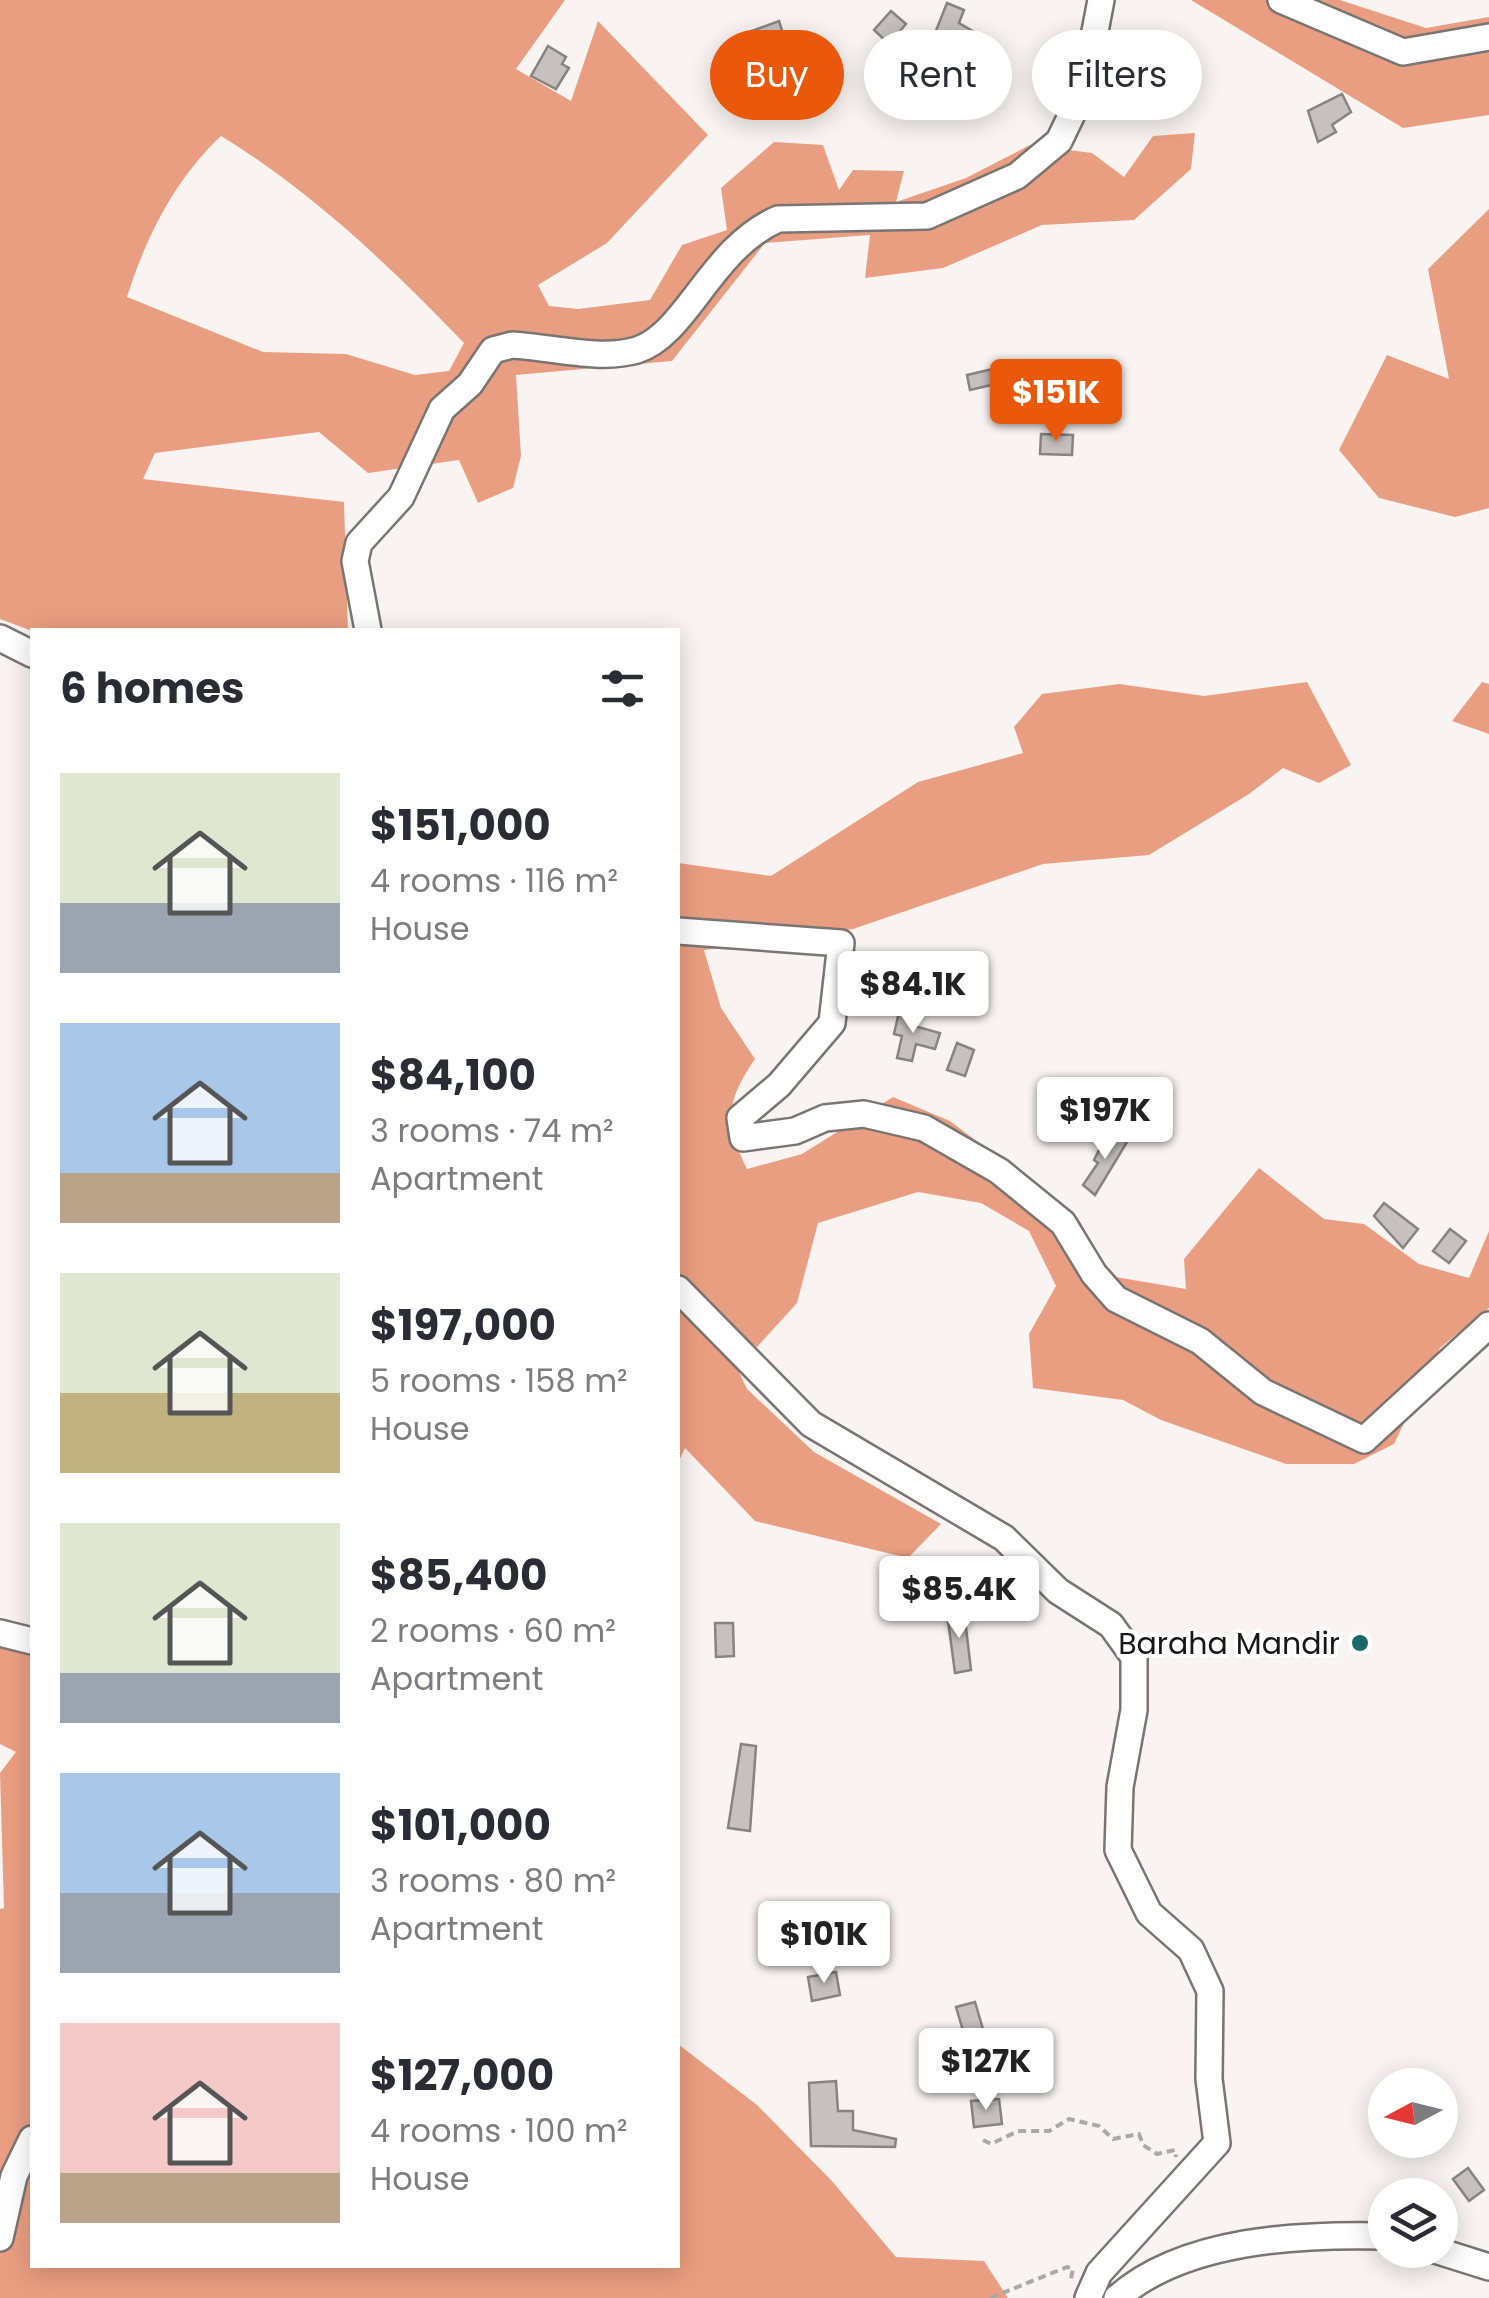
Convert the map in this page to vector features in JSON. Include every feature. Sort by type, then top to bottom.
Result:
[{"type":"street","points":[[368,628],[357,578],[359,543],[400,497],[442,409],[470,384],[493,350],[512,344],[634,351],[670,328],[708,274],[757,228],[778,219],[927,216],[1017,176],[1059,141],[1084,88],[1102,0]]},
{"type":"street","points":[[1281,0],[1403,52],[1489,36]]},
{"type":"street","points":[[0,638],[30,653]]},
{"type":"street","points":[[680,931],[841,943],[832,1023],[779,1085],[740,1118],[743,1138],[795,1131],[825,1118],[864,1114],[924,1128],[1000,1171],[1063,1224],[1094,1274],[1116,1299],[1200,1341],[1263,1392],[1364,1440],[1489,1325]]},
{"type":"street","points":[[680,1292],[811,1424],[1004,1538],[1058,1591],[1110,1625],[1134,1657],[1134,1710],[1120,1787],[1118,1850],[1149,1912],[1191,1950],[1210,1991],[1209,2078],[1217,2144],[1099,2273],[1088,2298]]},
{"type":"street","points":[[0,1634],[30,1641]]},
{"type":"street","points":[[0,2238],[14,2176],[30,2143]]},
{"type":"street","points":[[1118,2298],[1143,2275],[1202,2255],[1270,2243],[1368,2237]]},
{"type":"street","points":[[1458,2258],[1489,2268]]},
{"type":"path","points":[[983,2140],[992,2144],[1018,2131],[1049,2131],[1069,2119],[1099,2126],[1114,2139],[1139,2134],[1143,2145],[1157,2154],[1175,2150],[1176,2160],[1194,2172]]},
{"type":"path","points":[[990,2298],[1066,2267],[1073,2270],[1072,2280],[1114,2256]]},
{"type":"shaded area","points":[[0,0],[565,0],[516,69],[571,101],[598,21],[708,135],[607,243],[538,285],[549,306],[578,309],[650,300],[682,245],[727,230],[721,188],[774,142],[823,145],[839,190],[853,170],[904,171],[896,202],[966,178],[1030,145],[1092,153],[1124,177],[1153,136],[1195,133],[1191,169],[1134,220],[1042,225],[943,268],[865,278],[870,235],[765,243],[672,361],[516,375],[521,456],[513,488],[478,503],[459,460],[368,473],[319,432],[155,453],[143,479],[344,502],[348,628],[30,630],[0,619]],"holes":[[[221,136],[287,181],[349,232],[464,343],[449,371],[415,375],[346,354],[263,352],[127,297],[164,210],[190,171]]]},
{"type":"shaded area","points":[[1191,0],[1340,0],[1426,28],[1489,17],[1489,115],[1403,128]]},
{"type":"shaded area","points":[[1489,209],[1489,508],[1455,517],[1379,498],[1339,450],[1387,355],[1449,379],[1428,269]]},
{"type":"shaded area","points":[[1307,682],[1351,765],[1319,783],[1283,768],[1249,794],[1149,855],[1043,864],[853,929],[704,950],[721,1008],[755,1059],[738,1087],[732,1112],[734,1138],[747,1169],[802,1154],[893,1097],[950,1121],[1078,1218],[1110,1276],[1186,1289],[1184,1259],[1259,1168],[1324,1219],[1364,1224],[1419,1264],[1469,1278],[1489,1231],[1489,1308],[1440,1348],[1394,1444],[1354,1464],[1286,1464],[1161,1420],[1123,1400],[1033,1388],[1029,1334],[1056,1286],[1029,1231],[981,1203],[918,1192],[818,1223],[797,1303],[757,1347],[716,1323],[747,1389],[814,1452],[941,1524],[908,1558],[755,1521],[685,1448],[680,1459],[680,863],[771,876],[918,782],[1023,753],[1014,727],[1042,694],[1119,684],[1204,696]]},
{"type":"shaded area","points":[[1482,682],[1489,684],[1489,734],[1452,721]]},
{"type":"shaded area","points":[[0,1644],[30,1647],[30,2268],[680,2268],[680,2046],[757,2105],[831,2180],[896,2257],[984,2261],[1008,2298],[0,2298],[0,1909],[4,1908],[0,1773],[16,1752],[0,1744]]},
{"type":"building","points":[[947,3],[964,10],[959,23],[971,30],[936,30]]},
{"type":"building","points":[[891,11],[906,24],[901,30],[874,30]]},
{"type":"building","points":[[779,21],[782,30],[754,30]]},
{"type":"building","points":[[548,46],[566,57],[562,64],[569,68],[556,89],[531,76]]},
{"type":"building","points":[[1342,94],[1351,112],[1332,125],[1336,132],[1318,142],[1308,111]]},
{"type":"building","points":[[1001,367],[1004,382],[970,390],[967,375]]},
{"type":"building","points":[[1043,385],[1047,404],[1020,410],[1017,390]]},
{"type":"building","points":[[1041,434],[1073,435],[1072,455],[1040,454]]},
{"type":"building","points":[[899,1012],[917,1016],[914,1026],[940,1033],[935,1049],[916,1044],[912,1061],[897,1058],[902,1036],[894,1034]]},
{"type":"building","points":[[957,1043],[974,1050],[965,1076],[947,1070]]},
{"type":"building","points":[[1108,1133],[1127,1142],[1095,1195],[1083,1185],[1098,1163],[1094,1160]]},
{"type":"building","points":[[1384,1203],[1418,1229],[1403,1248],[1374,1216]]},
{"type":"building","points":[[1450,1229],[1466,1241],[1449,1263],[1433,1251]]},
{"type":"building","points":[[964,1611],[971,1670],[955,1673],[947,1613]]},
{"type":"building","points":[[715,1623],[733,1623],[734,1656],[716,1657]]},
{"type":"building","points":[[741,1744],[756,1746],[750,1831],[728,1828]]},
{"type":"building","points":[[836,1972],[840,1995],[812,2001],[808,1977]]},
{"type":"building","points":[[975,2002],[983,2029],[964,2034],[956,2007]]},
{"type":"building","points":[[836,2081],[838,2111],[853,2111],[853,2130],[896,2139],[895,2147],[811,2146],[809,2083]]},
{"type":"building","points":[[999,2099],[1002,2124],[974,2127],[971,2101]]},
{"type":"building","points":[[1468,2168],[1484,2190],[1469,2201],[1458,2186],[1458,2178],[1454,2178]]},
{"type":"place","name":"Baraha Mandir","points":[[1360,1643]]}]
